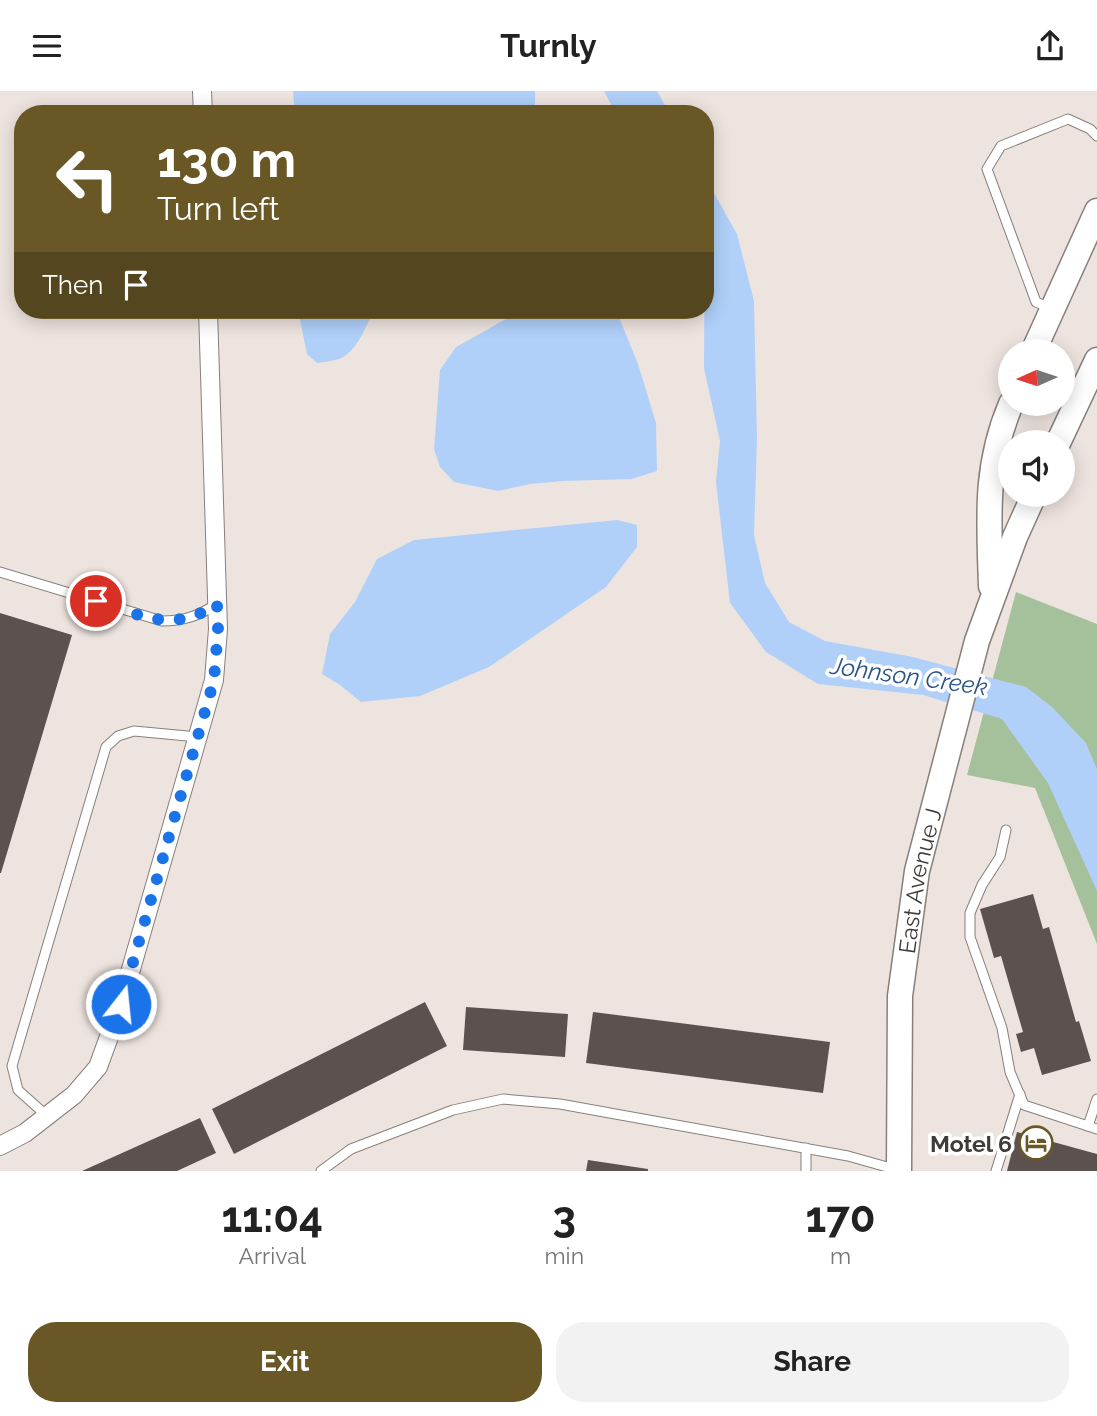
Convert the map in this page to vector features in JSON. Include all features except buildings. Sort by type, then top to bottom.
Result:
[{"type":"street","points":[[1039,339],[1097,211]]},
{"type":"street","points":[[0,1146],[25,1133],[74,1095],[99,1067],[121,1004],[214,680],[218,629],[208,319]]},
{"type":"street","points":[[1064,430],[1095,369]]},
{"type":"street","name":"East Avenue J","points":[[991,597],[989,489],[1000,430],[1006,417]]},
{"type":"street","name":"East Avenue J","points":[[899,1171],[900,996],[916,871],[976,641],[991,597],[1029,507]]},
{"type":"lane","points":[[1052,309],[1036,302],[987,169],[1001,146],[1068,119],[1090,129],[1097,137]]},
{"type":"lane","points":[[0,572],[162,621],[181,621],[200,615],[217,604]]},
{"type":"lane","points":[[47,1116],[18,1090],[12,1066],[106,747],[118,736],[134,731],[198,737]]},
{"type":"lane","points":[[1006,830],[1000,857],[982,885],[970,913],[970,937],[1002,1028],[1010,1072],[1024,1105],[1092,1127],[1097,1099]]},
{"type":"lane","points":[[996,1171],[1020,1094]]},
{"type":"lane","points":[[321,1171],[351,1149],[453,1110],[503,1099],[560,1104],[806,1148],[848,1156],[899,1171]]},
{"type":"lane","points":[[806,1148],[806,1171]]},
{"type":"green space","points":[[1016,592],[1097,624],[1097,944],[1035,788],[967,775]]},
{"type":"water","points":[[293,91],[535,91],[535,105],[294,105]]},
{"type":"water","points":[[604,91],[657,91],[665,105],[611,105]]},
{"type":"water","name":"Johnson Creek","points":[[714,193],[737,234],[754,301],[757,439],[754,535],[765,583],[789,622],[825,641],[913,657],[1026,687],[1052,707],[1086,743],[1097,769],[1097,891],[1048,783],[1002,719],[923,695],[818,684],[766,652],[730,603],[716,482],[720,441],[704,368],[704,319],[714,319]]},
{"type":"water","points":[[300,319],[370,319],[360,338],[345,356],[317,363],[307,354]]},
{"type":"water","points":[[506,319],[620,319],[638,364],[656,423],[657,471],[632,479],[563,481],[498,491],[454,482],[440,467],[434,449],[440,370],[456,347]]},
{"type":"water","points":[[617,520],[637,525],[637,547],[606,587],[489,667],[420,696],[361,702],[322,674],[330,634],[355,602],[377,559],[414,540]]},
{"type":"place","name":"Motel 6","points":[[1036,1143]]},
{"type":"route","points":[[96,601],[162,621],[181,621],[200,615],[217,604],[214,680],[121,1004]]}]
